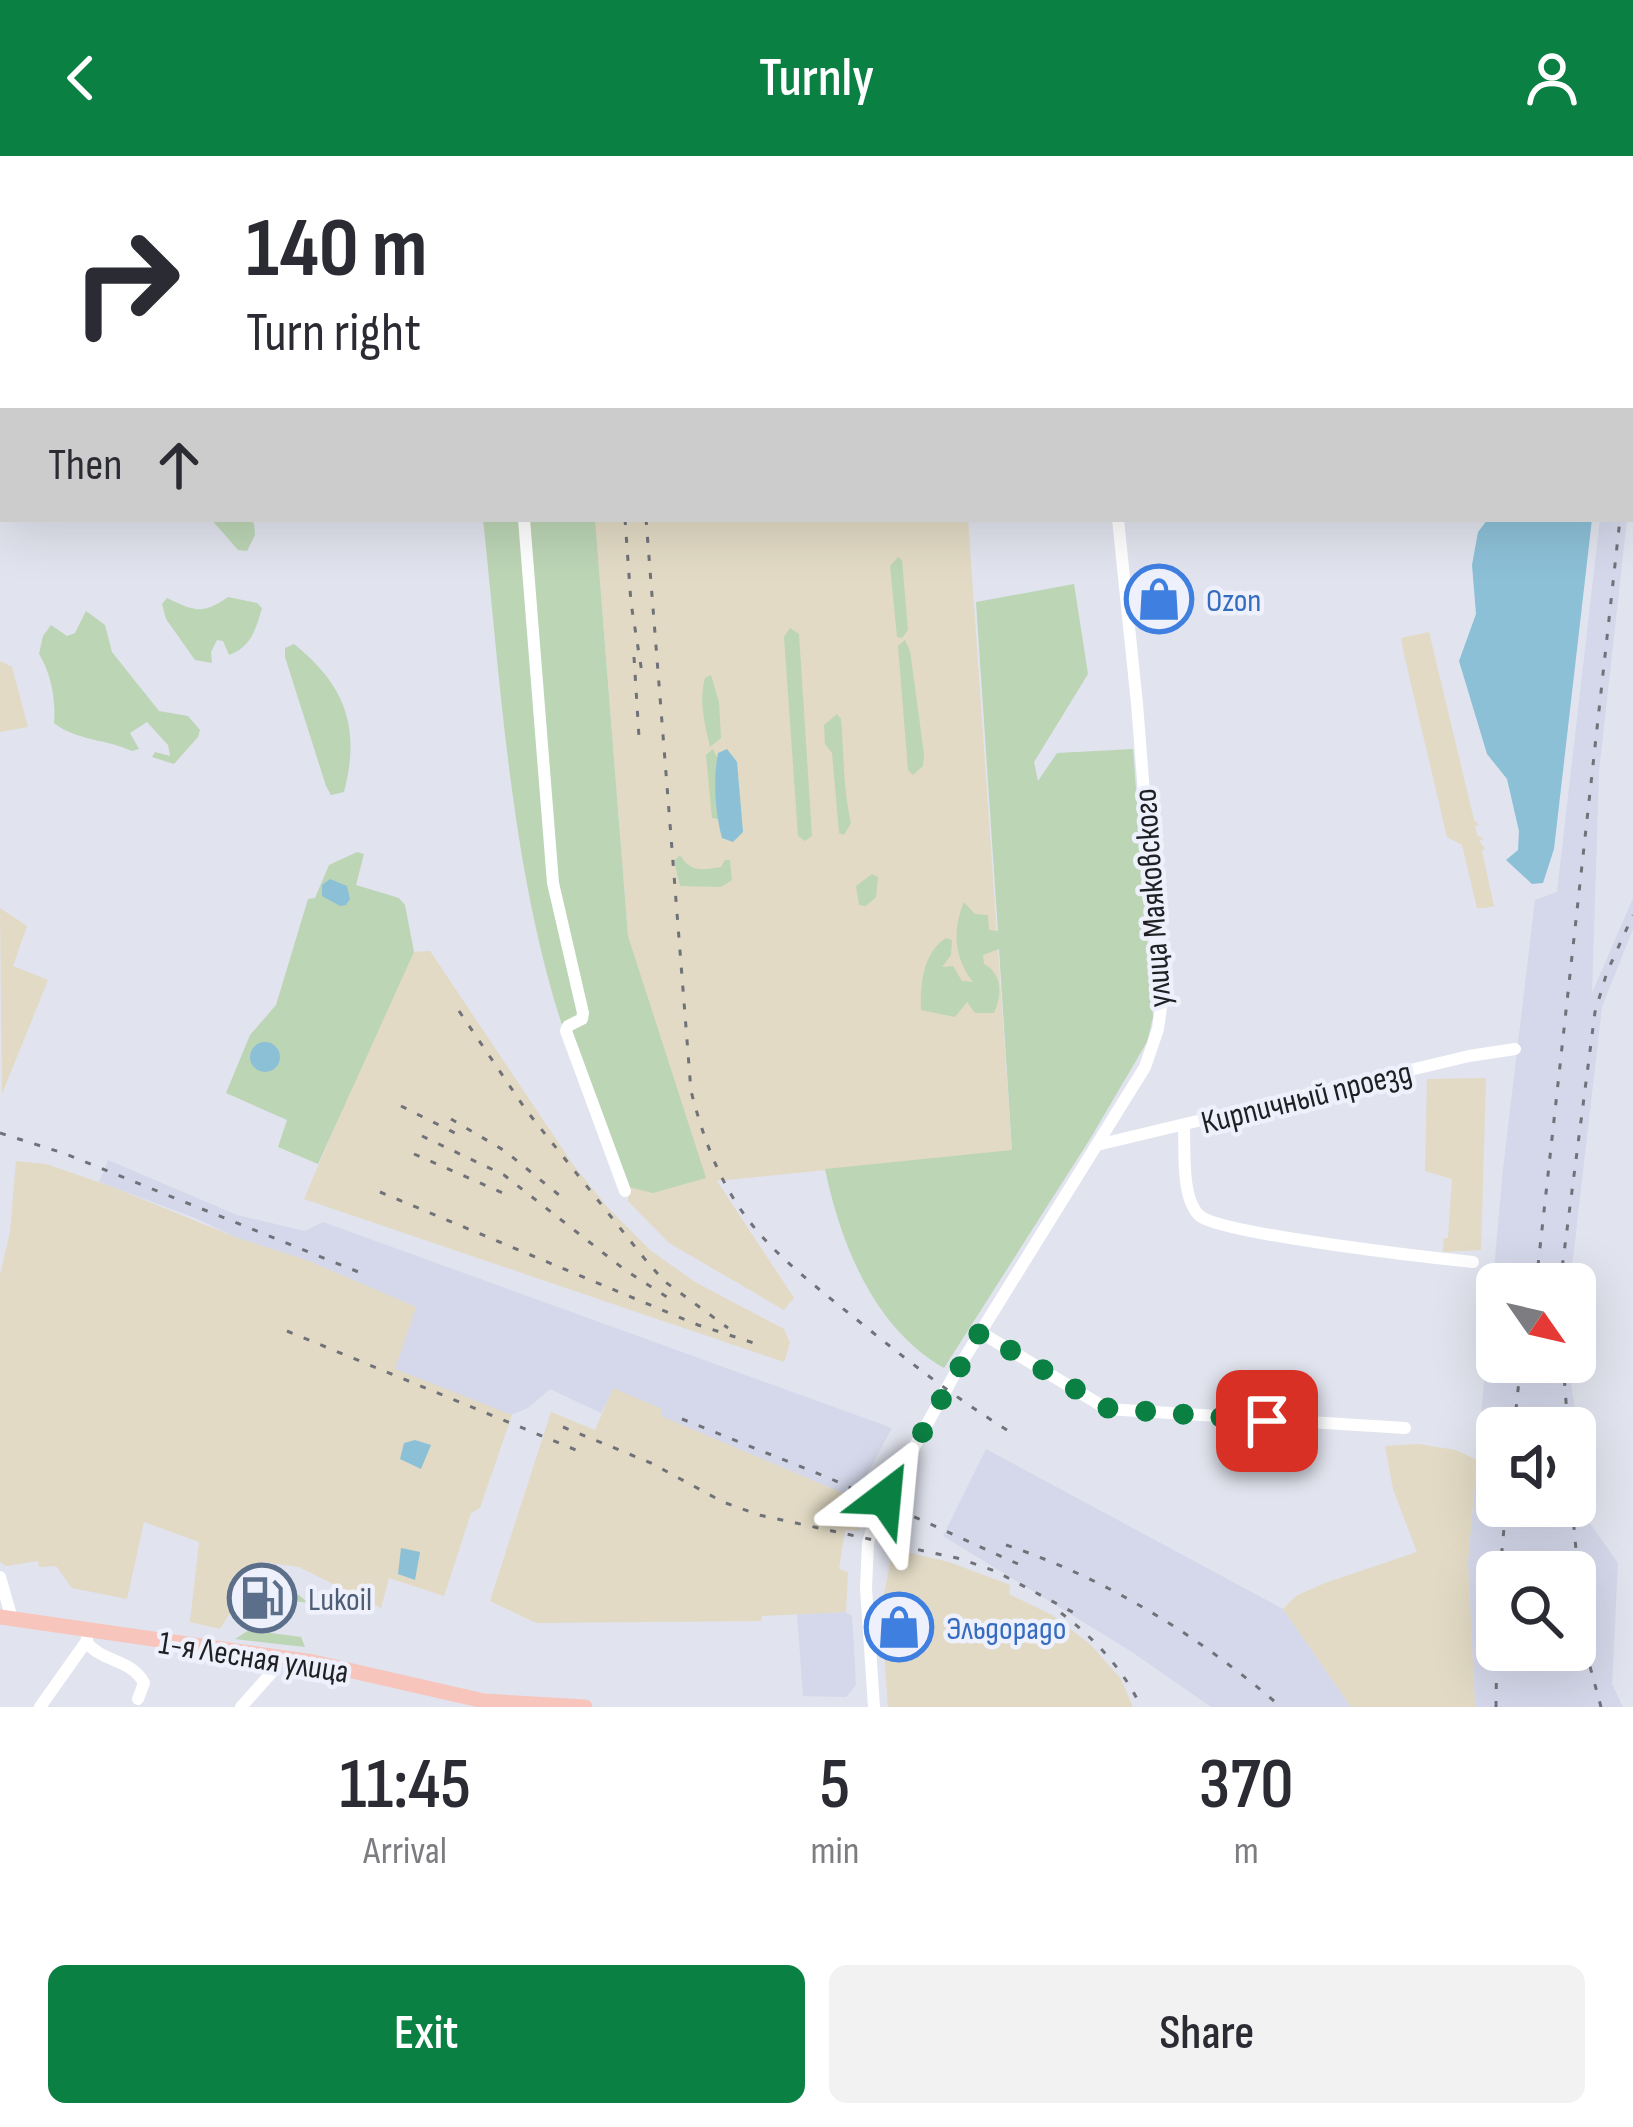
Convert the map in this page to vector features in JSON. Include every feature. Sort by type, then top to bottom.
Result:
[{"type":"main road","name":"1-я Лесная улица","points":[[6,1618],[87,1636],[135,1636],[343,1669],[433,1692],[585,1707]]},
{"type":"street","points":[[524,522],[553,884],[583,1013],[566,1030],[625,1190]]},
{"type":"street","name":"улица Маяковского","points":[[874,1707],[866,1588],[868,1543],[888,1492],[1153,1050],[1160,1007],[1118,522]]},
{"type":"street","name":"Кирпичный проезд","points":[[1097,1145],[1454,1059],[1514,1049]]},
{"type":"street","points":[[1184,1127],[1187,1181],[1194,1208],[1207,1221],[1473,1262]]},
{"type":"street","points":[[980,1332],[1107,1408],[1406,1428]]},
{"type":"street","points":[[0,1576],[6,1618]]},
{"type":"street","points":[[40,1707],[87,1636],[96,1654],[134,1668],[144,1683],[138,1699]]},
{"type":"street","points":[[241,1707],[274,1670],[278,1658]]},
{"type":"shaded area","points":[[595,522],[968,522],[1012,1151],[717,1181],[794,1298],[784,1310],[669,1243],[628,1201],[645,994],[628,936]]},
{"type":"shaded area","points":[[1600,522],[1627,522],[1599,772],[1592,993],[1633,898],[1633,929],[1602,1007],[1572,1263],[1495,1263],[1535,900],[1557,892]]},
{"type":"shaded area","points":[[1429,632],[1479,825],[1475,826],[1477,835],[1483,839],[1479,841],[1485,849],[1494,906],[1485,908],[1477,908],[1462,845],[1447,837],[1403,650],[1401,638]]},
{"type":"shaded area","points":[[0,661],[12,667],[28,727],[0,732]]},
{"type":"shaded area","points":[[0,908],[27,926],[13,966],[48,980],[2,1094]]},
{"type":"shaded area","points":[[430,951],[574,1166],[609,1209],[650,1250],[695,1282],[784,1329],[790,1343],[784,1362],[304,1199],[413,952]]},
{"type":"shaded area","points":[[1486,1078],[1481,1250],[1443,1252],[1452,1179],[1425,1171],[1427,1079]]},
{"type":"shaded area","points":[[108,1160],[237,1215],[305,1231],[323,1222],[892,1428],[854,1498],[660,1416],[662,1410],[614,1389],[601,1413],[550,1389],[528,1408],[508,1416],[394,1369],[415,1307],[309,1261],[99,1182]]},
{"type":"shaded area","points":[[16,1161],[46,1164],[110,1186],[416,1307],[395,1369],[512,1415],[480,1508],[471,1513],[444,1596],[389,1578],[381,1608],[299,1567],[262,1562],[220,1629],[190,1622],[199,1542],[144,1522],[127,1599],[72,1588],[56,1566],[39,1567],[38,1561],[6,1566],[0,1562],[0,1275],[10,1232]]},
{"type":"shaded area","points":[[1484,1383],[1571,1383],[1575,1407],[1482,1407]]},
{"type":"shaded area","points":[[613,1388],[662,1409],[661,1416],[866,1503],[859,1531],[845,1530],[839,1569],[848,1572],[846,1612],[762,1616],[761,1621],[536,1623],[490,1601],[551,1412],[595,1430]]},
{"type":"shaded area","points":[[1419,1444],[1456,1450],[1476,1460],[1468,1561],[1475,1707],[1351,1707],[1283,1609],[1296,1596],[1325,1583],[1417,1552],[1393,1489],[1385,1446]]},
{"type":"shaded area","points":[[986,1449],[1283,1609],[1351,1707],[1211,1707],[1132,1652],[943,1536]]},
{"type":"shaded area","points":[[1476,1471],[1476,1527],[1592,1527],[1618,1563],[1612,1684],[1623,1707],[1475,1707],[1468,1561]]},
{"type":"shaded area","points":[[893,1549],[949,1562],[1010,1585],[1009,1594],[1052,1615],[1091,1645],[1121,1679],[1133,1707],[888,1707],[881,1609]]},
{"type":"shaded area","points":[[846,1612],[852,1616],[856,1685],[846,1697],[803,1696],[797,1614]]},
{"type":"green space","points":[[214,522],[252,522],[255,535],[247,551],[238,550]]},
{"type":"green space","points":[[483,522],[595,522],[628,936],[706,1178],[653,1193],[629,1187],[573,1035],[562,1025],[545,965],[519,840]]},
{"type":"green space","points":[[898,557],[908,630],[902,638],[897,637],[890,566]]},
{"type":"green space","points":[[1074,584],[1088,674],[1034,762],[1038,781],[1057,753],[1133,749],[1153,1017],[1147,1042],[1090,1139],[944,1368],[898,1331],[864,1282],[840,1227],[825,1169],[1012,1150],[999,949],[983,955],[999,986],[994,1013],[975,1013],[967,1002],[955,1017],[921,1010],[921,990],[928,960],[946,938],[952,940],[951,955],[942,967],[953,966],[962,981],[973,982],[957,944],[964,902],[975,914],[988,915],[989,930],[998,931],[976,602]]},
{"type":"green space","points":[[228,597],[262,608],[252,636],[229,655],[223,641],[217,640],[212,663],[195,660],[166,619],[162,604],[167,598],[205,609]]},
{"type":"green space","points":[[86,611],[105,625],[112,652],[159,711],[188,716],[200,730],[174,764],[152,757],[155,752],[170,756],[168,745],[147,722],[130,733],[139,749],[132,751],[54,723],[52,687],[39,654],[43,636],[51,625],[67,636],[75,633]]},
{"type":"green space","points":[[790,628],[799,634],[812,836],[805,841],[798,836],[784,637]]},
{"type":"green space","points":[[905,640],[924,754],[923,766],[913,775],[908,770],[898,646]]},
{"type":"green space","points":[[294,644],[326,675],[344,709],[351,747],[344,792],[331,795],[326,786],[285,657],[285,648]]},
{"type":"green space","points":[[711,675],[719,702],[721,738],[710,747],[702,697],[705,678]]},
{"type":"green space","points":[[837,714],[851,823],[844,835],[839,833],[832,753],[825,744],[824,725]]},
{"type":"green space","points":[[713,749],[719,762],[718,819],[712,818],[706,755]]},
{"type":"green space","points":[[357,852],[364,854],[356,885],[399,898],[405,905],[414,952],[318,1164],[278,1147],[287,1120],[226,1093],[250,1035],[276,1005],[308,899],[315,898],[329,865]]},
{"type":"green space","points":[[680,855],[697,869],[721,867],[730,860],[732,880],[721,887],[680,886],[674,861]]},
{"type":"green space","points":[[872,874],[878,877],[876,897],[866,906],[859,905],[856,886]]},
{"type":"green space","points":[[288,1576],[289,1580],[282,1581],[306,1601],[311,1595],[313,1602],[274,1599],[258,1584]]},
{"type":"green space","points":[[249,1630],[301,1637],[305,1647],[235,1639]]},
{"type":"water","points":[[1486,522],[1592,522],[1554,849],[1543,883],[1532,884],[1506,860],[1518,850],[1519,831],[1507,779],[1487,754],[1459,661],[1476,614],[1472,565],[1478,532]]},
{"type":"water","points":[[727,749],[737,762],[743,832],[733,842],[722,838],[715,796],[718,753]]},
{"type":"water","points":[[330,879],[347,886],[350,899],[346,905],[322,896],[322,885]]},
{"type":"water","points":[[265,1042],[276,1046],[280,1057],[276,1068],[265,1072],[254,1068],[250,1057],[254,1046]]},
{"type":"water","points":[[415,1440],[431,1445],[421,1469],[400,1459],[404,1443]]},
{"type":"water","points":[[401,1548],[420,1552],[415,1580],[398,1574]]},
{"type":"railway","points":[[625,522],[642,673]]},
{"type":"railway","points":[[646,522],[691,1091],[704,1135],[735,1201],[777,1252],[901,1355],[1007,1430]]},
{"type":"railway","points":[[1538,1263],[1620,522]]},
{"type":"railway","points":[[634,657],[639,737]]},
{"type":"railway","points":[[1563,1263],[1595,1012],[1633,915]]},
{"type":"railway","points":[[459,1011],[526,1110],[644,1258],[664,1281],[728,1328]]},
{"type":"railway","points":[[401,1106],[463,1137]]},
{"type":"railway","points":[[451,1119],[505,1151],[559,1195]]},
{"type":"railway","points":[[0,1133],[63,1153],[361,1273]]},
{"type":"railway","points":[[422,1136],[504,1175],[667,1297]]},
{"type":"railway","points":[[414,1154],[512,1197]]},
{"type":"railway","points":[[380,1192],[698,1325],[757,1344]]},
{"type":"railway","points":[[287,1331],[576,1450]]},
{"type":"railway","points":[[1516,1407],[1519,1383]]},
{"type":"railway","points":[[1565,1383],[1566,1407]]},
{"type":"railway","points":[[682,1419],[829,1478],[1018,1564]]},
{"type":"railway","points":[[563,1427],[651,1463],[723,1502],[759,1515],[961,1559],[995,1571],[1080,1616]]},
{"type":"railway","points":[[1502,1551],[1504,1527]]},
{"type":"railway","points":[[1574,1527],[1585,1648],[1601,1707]]},
{"type":"railway","points":[[1006,1545],[1080,1575],[1151,1612],[1281,1707]]},
{"type":"railway","points":[[1061,1613],[1107,1656],[1141,1707]]},
{"type":"railway","points":[[1496,1671],[1496,1707]]},
{"type":"place","name":"Ozon","points":[[1159,599]]},
{"type":"place","name":"Lukoil","points":[[262,1598]]},
{"type":"place","name":"Эльдорадо","points":[[899,1627]]},
{"type":"route","points":[[885,1498],[980,1332],[1107,1408],[1267,1421]]}]
